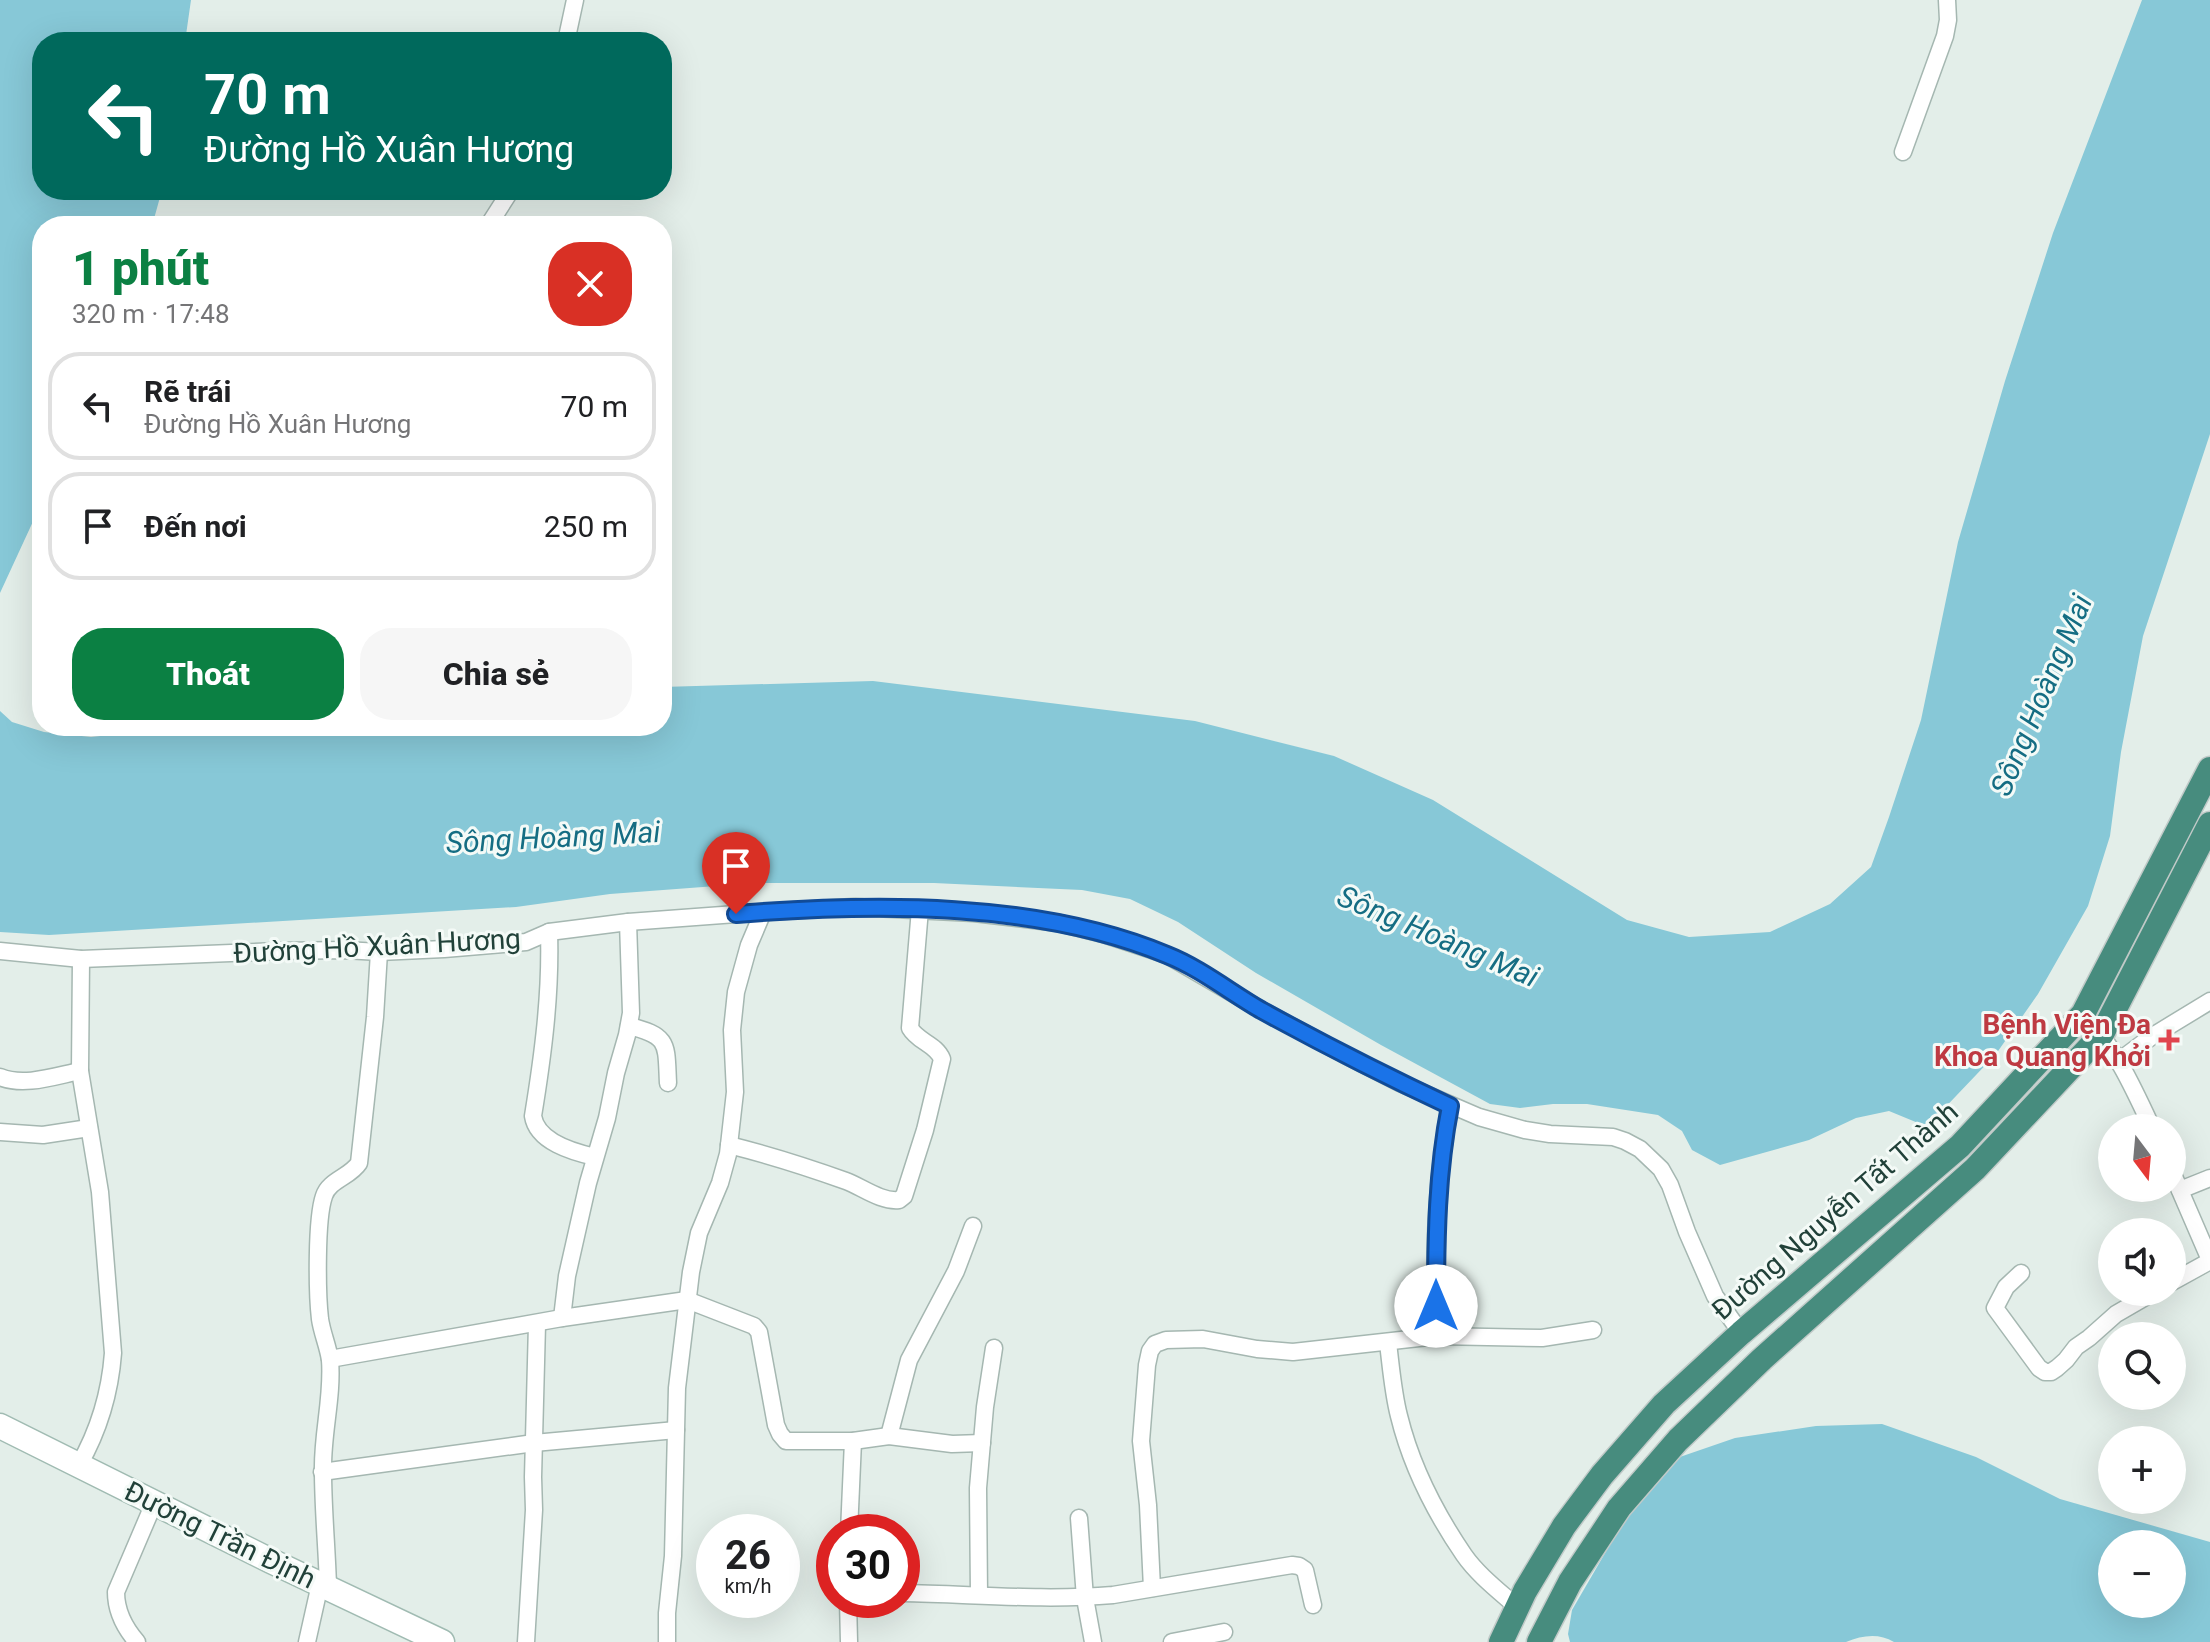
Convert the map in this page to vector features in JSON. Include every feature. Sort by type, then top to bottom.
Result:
[{"type":"highway","name":"Đường Nguyễn Tất Thành","points":[[1501,1642],[1517,1607],[1564,1526],[1602,1475],[1664,1404],[1741,1333],[1960,1146],[2083,1014],[2210,769]]},
{"type":"highway","name":"Đường Nguyễn Tất Thành","points":[[1539,1642],[1570,1582],[1619,1508],[1678,1440],[1762,1359],[1975,1169],[2102,1034],[2210,824]]},
{"type":"main road","name":"Đường Trần Định","points":[[0,1426],[442,1642]]},
{"type":"street","points":[[568,32],[575,0]]},
{"type":"street","points":[[1903,152],[1945,36],[1947,0]]},
{"type":"street","name":"Đường Hồ Xuân Hương","points":[[0,951],[81,959],[278,951],[379,952],[526,942],[549,932],[628,922],[854,907],[988,914],[1059,923],[1167,955],[1343,1054],[1450,1106],[1525,1130],[1613,1137],[1640,1149],[1661,1169],[1670,1185],[1715,1296],[1741,1333]]},
{"type":"street","points":[[729,1145],[785,1160],[849,1182],[889,1200],[899,1200],[904,1196],[925,1130],[942,1059],[936,1048],[912,1033],[910,1024],[920,909]]},
{"type":"street","points":[[667,1642],[680,1361],[687,1300],[699,1233],[720,1183],[729,1145],[735,1092],[732,1030],[736,992],[749,945],[763,912]]},
{"type":"street","points":[[562,1318],[567,1276],[629,1026],[632,1001],[628,922]]},
{"type":"street","points":[[549,932],[545,1039],[534,1122],[536,1128],[555,1143],[595,1157]]},
{"type":"street","points":[[307,1642],[324,1586],[322,1472],[330,1393],[330,1359],[320,1319],[321,1213],[324,1194],[329,1186],[355,1169],[361,1155],[379,952]]},
{"type":"street","points":[[79,1465],[104,1409],[113,1353],[100,1192],[80,1071],[81,959]]},
{"type":"street","points":[[2119,1061],[2151,1037],[2210,1001]]},
{"type":"street","points":[[2083,1014],[2102,1034],[2119,1061],[2145,1114]]},
{"type":"street","points":[[629,1026],[658,1035],[667,1059],[668,1083]]},
{"type":"street","points":[[0,1077],[13,1081],[35,1080],[80,1071]]},
{"type":"street","points":[[1437,1336],[1436,1243],[1443,1145],[1450,1106]]},
{"type":"street","points":[[0,1132],[43,1135],[89,1128]]},
{"type":"street","points":[[2186,1188],[2210,1178]]},
{"type":"street","points":[[2185,1202],[2210,1261],[2186,1274]]},
{"type":"street","points":[[889,1436],[909,1360],[956,1271],[973,1226]]},
{"type":"street","points":[[2021,1273],[2006,1287],[1995,1308],[2045,1372],[2057,1368],[2076,1347],[2130,1306]]},
{"type":"street","points":[[330,1359],[562,1318],[687,1300],[754,1326],[759,1332],[776,1425],[786,1441],[853,1441],[889,1436],[952,1444],[982,1443]]},
{"type":"street","points":[[526,1642],[534,1510],[537,1324]]},
{"type":"street","points":[[1152,1588],[1141,1441],[1147,1365],[1155,1344],[1175,1339],[1203,1339],[1293,1352],[1437,1336],[1542,1338],[1593,1330]]},
{"type":"street","points":[[1388,1343],[1398,1414],[1409,1449],[1440,1516],[1465,1557],[1517,1607]]},
{"type":"street","points":[[979,1595],[978,1498],[994,1348]]},
{"type":"street","points":[[322,1472],[534,1443],[676,1430]]},
{"type":"street","points":[[850,1514],[853,1441]]},
{"type":"street","points":[[137,1642],[116,1606],[116,1592],[154,1503]]},
{"type":"street","points":[[1079,1518],[1085,1598],[1093,1642]]},
{"type":"street","points":[[920,1593],[1085,1598],[1292,1565],[1305,1570],[1313,1605]]},
{"type":"street","points":[[848,1618],[849,1642]]},
{"type":"street","points":[[1172,1642],[1224,1632]]},
{"type":"water","points":[[0,0],[191,0],[186,32],[32,32],[32,200],[159,200],[155,216],[32,216],[32,524],[0,593]]},
{"type":"water","name":"Sông Hoàng Mai","points":[[2142,0],[2210,0],[2210,434],[2143,636],[2121,752],[2110,836],[2088,906],[2038,994],[1996,1054],[1936,1117],[1923,1125],[1889,1111],[1856,1118],[1809,1140],[1720,1165],[1692,1150],[1682,1131],[1658,1115],[1587,1104],[1520,1108],[1490,1104],[1256,973],[1178,922],[1130,899],[1082,890],[934,883],[756,883],[610,894],[516,907],[49,935],[0,932],[0,711],[12,722],[32,728],[32,736],[672,736],[672,687],[873,681],[1195,721],[1334,756],[1433,800],[1627,920],[1689,937],[1770,932],[1830,904],[1871,867],[1921,720],[1958,542],[2053,233]]},
{"type":"water","points":[[1882,1424],[1976,1457],[2060,1499],[2098,1510],[2098,1514],[2112,1514],[2168,1530],[2098,1530],[2098,1618],[2186,1618],[2186,1535],[2210,1542],[2210,1642],[1894,1642],[1871,1636],[1846,1642],[1570,1642],[1568,1634],[1572,1610],[1640,1493],[1674,1459],[1735,1438],[1816,1426]]},
{"type":"place","name":"Bệnh Viện Đa Khoa Quang Khởi","points":[[2169,1040]]},
{"type":"route","points":[[736,914],[854,907],[920,909],[1016,917],[1103,934],[1190,966],[1258,1008],[1343,1054],[1450,1106],[1439,1183],[1436,1306]]}]
